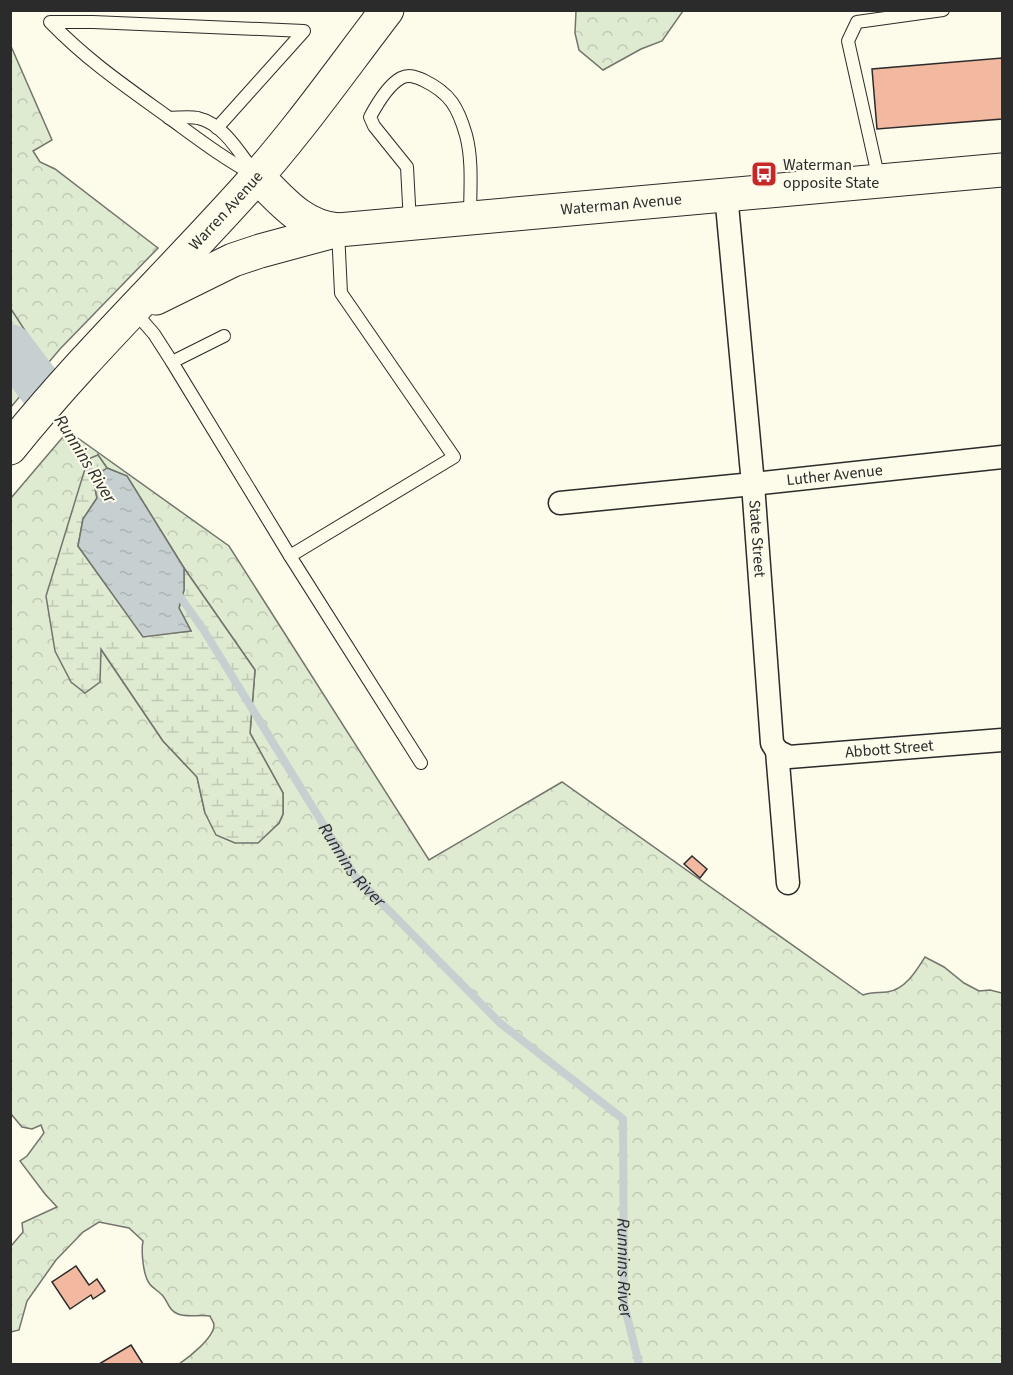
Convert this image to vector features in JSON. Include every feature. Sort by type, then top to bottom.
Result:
[{"type":"main road","name":"Warren Avenue","points":[[18,438],[60,389],[257,176],[387,10]]},
{"type":"main road","name":"Waterman Avenue","points":[[257,176],[301,218],[316,226],[338,230],[1002,170]]},
{"type":"main road","points":[[133,310],[226,262],[260,250],[338,230]]},
{"type":"street","name":"State Street","points":[[726,194],[753,484],[772,743],[777,751],[788,883]]},
{"type":"street","name":"Luther Avenue","points":[[560,503],[1002,457]]},
{"type":"street","name":"Abbott Street","points":[[777,751],[789,757],[1002,740]]},
{"type":"lane","points":[[879,181],[848,41],[857,21],[944,10]]},
{"type":"lane","points":[[51,16],[74,47],[100,69],[217,154],[257,176]]},
{"type":"lane","points":[[51,16],[93,22],[304,31],[218,128]]},
{"type":"lane","points":[[410,224],[407,167],[374,126],[370,117],[392,87],[402,78],[409,76],[416,77],[444,92],[459,112],[467,138],[470,162],[470,219]]},
{"type":"lane","points":[[169,118],[198,118],[218,128],[257,176]]},
{"type":"lane","points":[[290,556],[454,457],[341,293],[338,230]]},
{"type":"lane","points":[[133,310],[154,334],[172,362],[290,556],[421,763]]},
{"type":"lane","points":[[172,362],[224,336]]},
{"type":"green space","points":[[576,10],[683,11],[662,41],[641,49],[603,70],[579,50],[575,33]]},
{"type":"green space","points":[[10,44],[52,140],[33,151],[40,162],[55,169],[158,248],[60,349],[11,407]]},
{"type":"green space","points":[[11,309],[41,355],[10,379]]},
{"type":"green space","points":[[68,431],[229,546],[429,860],[562,782],[863,995],[899,988],[910,979],[925,957],[979,991],[990,990],[1002,993],[1002,1364],[179,1364],[210,1336],[214,1323],[210,1316],[186,1316],[173,1311],[147,1279],[143,1262],[143,1241],[129,1228],[99,1222],[83,1232],[56,1260],[27,1301],[19,1330],[11,1332],[11,1246],[23,1232],[22,1223],[57,1207],[20,1161],[27,1156],[44,1133],[41,1125],[32,1129],[22,1127],[11,1114],[11,498]],"holes":[[[98,455],[107,468],[127,476],[184,568],[255,670],[250,733],[283,793],[283,814],[279,823],[258,842],[205,813],[197,777],[163,741],[100,648]]]},
{"type":"green space","points":[[98,455],[107,468],[93,478],[97,498],[83,519],[78,546],[143,636],[191,631],[179,608],[184,590],[184,568],[255,670],[250,733],[283,793],[283,814],[279,823],[258,843],[235,843],[216,835],[205,813],[197,777],[163,741],[101,649],[100,682],[85,693],[71,682],[55,651],[46,596],[88,459]]},
{"type":"water","points":[[107,468],[127,476],[184,568],[184,590],[179,608],[191,631],[143,637],[78,546],[83,519],[97,498],[93,478]]},
{"type":"building","points":[[1002,58],[1002,119],[877,129],[872,69]]},
{"type":"building","points":[[692,856],[707,869],[700,878],[684,864]]},
{"type":"building","points":[[76,1266],[89,1285],[97,1279],[105,1291],[93,1299],[91,1295],[70,1309],[52,1282]]},
{"type":"building","points":[[131,1345],[143,1364],[99,1364]]},
{"type":"waterway","name":"Runnins River","points":[[10,347],[47,396]]},
{"type":"waterway","name":"Runnins River","points":[[54,410],[78,453],[99,484]]},
{"type":"waterway","name":"Runnins River","points":[[176,591],[203,629],[355,876],[500,1023],[623,1119],[624,1304],[639,1364]]},
{"type":"place","name":"Waterman opposite State","points":[[764,174]]}]
